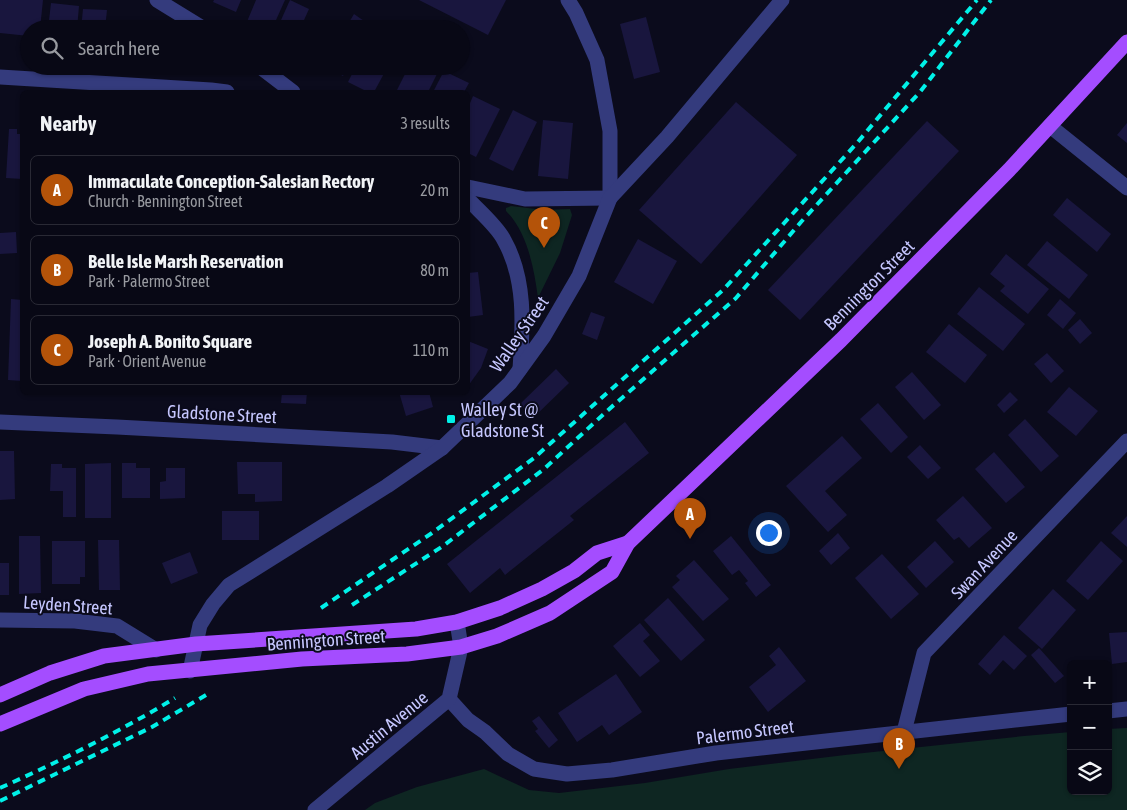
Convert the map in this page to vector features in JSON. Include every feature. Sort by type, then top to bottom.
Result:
[{"type":"main road","name":"Bennington Street","points":[[0,724],[84,689],[148,674],[302,658],[407,654],[460,647],[497,636],[550,613],[612,572],[628,543],[841,340],[1050,126],[1127,42]]},
{"type":"main road","name":"Bennington Street","points":[[0,695],[50,673],[104,656],[196,644],[416,629],[457,622],[500,608],[529,595],[574,571],[597,553],[628,543]]},
{"type":"main road","points":[[529,595],[540,617]]},
{"type":"street","points":[[157,0],[189,20]]},
{"type":"street","points":[[470,187],[525,199],[610,198],[610,131],[597,60],[576,13],[568,0]]},
{"type":"street","name":"Walley Street","points":[[190,671],[200,625],[213,604],[229,585],[387,486],[442,448],[510,383],[544,336],[579,276],[610,198],[667,137],[782,0]]},
{"type":"street","points":[[270,75],[290,90]]},
{"type":"street","points":[[0,77],[212,90]]},
{"type":"street","points":[[1050,126],[1127,188]]},
{"type":"street","points":[[470,201],[504,239],[519,278],[523,323],[520,369]]},
{"type":"street","name":"Gladstone Street","points":[[0,422],[392,442],[442,448]]},
{"type":"street","name":"Swan Avenue","points":[[904,732],[924,653],[1127,441]]},
{"type":"street","name":"Leyden Street","points":[[0,620],[75,621],[117,626],[156,650]]},
{"type":"street","name":"Austin Avenue","points":[[315,810],[449,699],[460,647],[457,622]]},
{"type":"street","name":"Palermo Street","points":[[449,699],[468,720],[485,732],[508,754],[534,769],[567,774],[612,770],[716,753],[1067,714]]},
{"type":"street","points":[[1112,711],[1127,709]]},
{"type":"green space","points":[[511,206],[544,210],[570,209],[572,215],[560,253],[538,298],[532,264],[525,241],[514,220],[506,211],[506,208]]},
{"type":"green space","points":[[1127,728],[1127,810],[365,810],[375,803],[417,787],[484,769],[529,790],[559,793],[845,755],[1067,732],[1067,795],[1112,795],[1112,729]]},
{"type":"building","points":[[0,0],[43,0],[41,20],[20,20],[20,35],[0,33]]},
{"type":"building","points":[[214,0],[241,0],[236,12],[213,2]]},
{"type":"building","points":[[256,0],[285,0],[276,20],[248,20]]},
{"type":"building","points":[[290,0],[309,9],[304,20],[281,20]]},
{"type":"building","points":[[419,0],[506,0],[488,35],[470,26],[470,20],[458,20]]},
{"type":"building","points":[[51,3],[79,6],[78,20],[49,20]]},
{"type":"building","points":[[83,9],[107,10],[106,20],[82,20]]},
{"type":"building","points":[[354,14],[363,20],[350,20]]},
{"type":"building","points":[[646,17],[660,72],[634,79],[620,24]]},
{"type":"building","points":[[352,75],[383,75],[375,90],[364,90],[348,82]]},
{"type":"building","points":[[404,75],[436,75],[429,90],[397,90]]},
{"type":"building","points":[[442,75],[452,75],[469,83],[465,90],[434,90]]},
{"type":"building","points":[[473,96],[500,109],[476,157],[470,154],[470,103]]},
{"type":"building","points":[[736,102],[797,155],[701,264],[639,210]]},
{"type":"building","points":[[513,110],[537,122],[513,171],[489,159]]},
{"type":"building","points":[[543,120],[573,123],[568,179],[538,176]]},
{"type":"building","points":[[927,121],[959,151],[800,320],[768,290]]},
{"type":"building","points":[[1127,123],[1127,143],[1117,135]]},
{"type":"building","points":[[9,129],[17,129],[17,134],[20,134],[20,179],[6,178]]},
{"type":"building","points":[[1067,198],[1111,234],[1097,252],[1053,215]]},
{"type":"building","points":[[16,232],[17,253],[0,254],[0,233]]},
{"type":"building","points":[[638,239],[677,261],[653,304],[614,282]]},
{"type":"building","points":[[1047,241],[1088,275],[1069,299],[1027,265]]},
{"type":"building","points":[[1006,254],[1049,289],[1028,314],[1000,291],[1005,286],[990,274]]},
{"type":"building","points":[[478,272],[483,315],[470,317],[470,273]]},
{"type":"building","points":[[979,287],[1025,324],[1003,351],[957,314]]},
{"type":"building","points":[[11,299],[20,300],[20,381],[8,380]]},
{"type":"building","points":[[1060,299],[1076,313],[1063,329],[1047,315]]},
{"type":"building","points":[[591,312],[605,317],[597,340],[582,334]]},
{"type":"building","points":[[1080,319],[1092,333],[1080,344],[1068,330]]},
{"type":"building","points":[[949,324],[987,355],[965,383],[926,352]]},
{"type":"building","points":[[470,342],[488,349],[481,368],[470,383]]},
{"type":"building","points":[[1047,353],[1064,371],[1051,383],[1034,364]]},
{"type":"building","points":[[556,369],[569,383],[533,418],[520,404]]},
{"type":"building","points":[[912,372],[941,405],[924,420],[895,387]]},
{"type":"building","points":[[1069,387],[1098,411],[1076,436],[1047,412]]},
{"type":"building","points":[[1010,392],[1018,400],[1004,413],[997,405]]},
{"type":"building","points":[[282,395],[307,395],[306,404],[281,403]]},
{"type":"building","points":[[400,395],[430,395],[433,407],[406,416]]},
{"type":"building","points":[[878,403],[908,437],[891,453],[860,419]]},
{"type":"building","points":[[1025,419],[1059,456],[1041,472],[1008,435]]},
{"type":"building","points":[[625,422],[649,453],[570,516],[574,520],[505,575],[500,568],[470,593],[447,564]]},
{"type":"building","points":[[842,436],[862,458],[825,491],[847,515],[828,532],[786,486]]},
{"type":"building","points":[[920,445],[941,468],[928,479],[907,457]]},
{"type":"building","points":[[0,451],[14,451],[15,499],[0,500]]},
{"type":"building","points":[[994,452],[1025,487],[1006,503],[975,469]]},
{"type":"building","points":[[237,462],[282,462],[282,501],[255,502],[255,494],[238,494]]},
{"type":"building","points":[[111,463],[111,518],[85,518],[85,464]]},
{"type":"building","points":[[122,463],[136,463],[136,468],[150,468],[150,498],[122,498]]},
{"type":"building","points":[[51,464],[62,464],[62,468],[76,468],[76,517],[63,517],[63,491],[50,491]]},
{"type":"building","points":[[166,468],[185,468],[185,498],[160,499],[160,482],[166,481]]},
{"type":"building","points":[[963,496],[992,528],[969,548],[959,537],[954,540],[936,520]]},
{"type":"building","points":[[222,511],[259,511],[259,540],[222,540]]},
{"type":"building","points":[[1127,516],[1127,547],[1111,533]]},
{"type":"building","points":[[838,533],[850,548],[831,565],[819,551]]},
{"type":"building","points":[[19,536],[40,536],[41,593],[19,594]]},
{"type":"building","points":[[731,536],[771,585],[756,597],[745,583],[748,581],[739,570],[732,575],[713,551]]},
{"type":"building","points":[[98,540],[119,540],[120,590],[99,590]]},
{"type":"building","points":[[52,541],[85,541],[85,577],[80,577],[80,584],[52,584]]},
{"type":"building","points":[[935,541],[954,562],[926,588],[907,567]]},
{"type":"building","points":[[1101,541],[1123,561],[1088,600],[1066,581]]},
{"type":"building","points":[[190,552],[198,573],[171,584],[162,563]]},
{"type":"building","points":[[882,554],[919,594],[891,619],[855,578]]},
{"type":"building","points":[[694,560],[729,599],[703,621],[672,587],[680,580],[676,576]]},
{"type":"building","points":[[0,563],[9,563],[9,595],[0,595]]},
{"type":"building","points":[[1053,589],[1076,610],[1042,649],[1018,628]]},
{"type":"building","points":[[668,598],[705,640],[681,661],[644,620]]},
{"type":"building","points":[[640,623],[650,635],[643,641],[660,661],[640,677],[613,646]]},
{"type":"building","points":[[1127,632],[1127,662],[1112,664],[1109,633]]},
{"type":"building","points":[[1004,635],[1027,656],[1014,670],[1003,660],[990,675],[978,664]]},
{"type":"building","points":[[779,647],[806,681],[768,712],[749,687],[776,665],[769,656]]},
{"type":"building","points":[[1039,648],[1064,676],[1055,683],[1031,655]]},
{"type":"building","points":[[616,674],[642,712],[609,735],[602,725],[577,742],[558,713]]},
{"type":"building","points":[[539,716],[558,740],[549,748],[535,731],[538,729],[532,721]]},
{"type":"railway","points":[[321,608],[432,533],[534,458],[724,289],[857,143],[977,0]]},
{"type":"railway","points":[[352,605],[443,546],[544,469],[736,298],[801,222],[920,92],[991,0]]},
{"type":"railway","points":[[0,801],[152,727],[206,695]]},
{"type":"railway","points":[[0,788],[89,746],[175,698]]},
{"type":"place","name":"Joseph A. Bonito Square","points":[[544,248]]},
{"type":"place","name":"Walley St @ Gladstone St","points":[[451,419]]},
{"type":"place","name":"Immaculate Conception-Salesian Rectory","points":[[690,539]]},
{"type":"place","name":"Belle Isle Marsh Reservation","points":[[899,769]]}]
